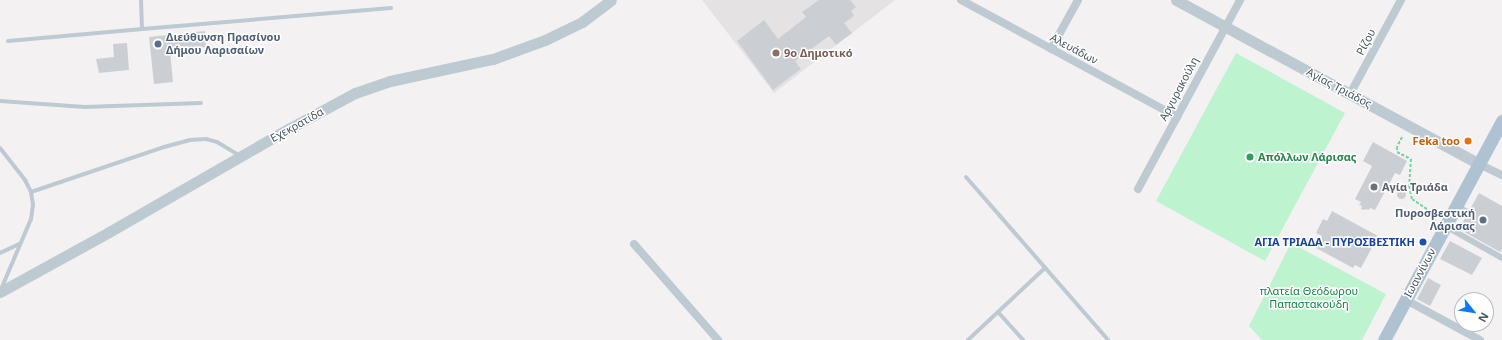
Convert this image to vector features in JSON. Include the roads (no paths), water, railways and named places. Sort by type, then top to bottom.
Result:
[{"type":"main road","name":"Ιωαννίνων","points":[[1384,340],[1502,121]]},
{"type":"street","name":"Εχεκρατίδα","points":[[0,292],[241,156],[360,91],[390,81],[501,57],[546,40],[582,22],[611,0]]},
{"type":"street","name":"Αλευάδων","points":[[961,0],[1177,117]]},
{"type":"street","points":[[1051,49],[1078,0]]},
{"type":"street","name":"Αγίας Τριάδος","points":[[1176,0],[1502,175]]},
{"type":"street","name":"Αργυρακούλη","points":[[1138,189],[1240,0]]},
{"type":"street","name":"Ρίζου","points":[[1350,94],[1401,0]]},
{"type":"street","points":[[1445,226],[1502,258]]},
{"type":"street","points":[[634,244],[718,340]]},
{"type":"street","points":[[1406,300],[1480,340]]},
{"type":"lane","points":[[141,0],[142,30]]},
{"type":"lane","points":[[8,41],[391,8]]},
{"type":"lane","points":[[0,101],[86,107],[201,103]]},
{"type":"lane","points":[[31,192],[164,147],[190,140],[206,139],[217,142],[241,156]]},
{"type":"lane","points":[[0,148],[25,180],[31,192],[33,205],[31,218],[0,292]]},
{"type":"lane","points":[[966,177],[1108,340]]},
{"type":"lane","points":[[1457,205],[1469,212]]},
{"type":"lane","points":[[0,253],[19,244]]},
{"type":"lane","points":[[968,340],[1045,268]]},
{"type":"lane","points":[[998,312],[1023,340]]},
{"type":"place","name":"Διεύθυνση Πρασίνου Δήμου Λαρισαίων","points":[[158,44]]},
{"type":"place","name":"9ο Δημοτικό","points":[[776,53]]},
{"type":"place","name":"Feka too","points":[[1468,141]]},
{"type":"place","name":"Απόλλων Λάρισας","points":[[1250,157]]},
{"type":"place","name":"Αγία Τριάδα","points":[[1374,187]]},
{"type":"place","name":"Πυροσβεστική Λάρισας","points":[[1483,220]]},
{"type":"place","name":"ΑΓΙΑ ΤΡΙΑΔΑ - ΠΥΡΟΣΒΕΣΤΙΚΗ","points":[[1423,242]]},
{"type":"park label","name":"πλατεία Θεόδωρου Παπαστακούδη","points":[[1309,298]]}]
